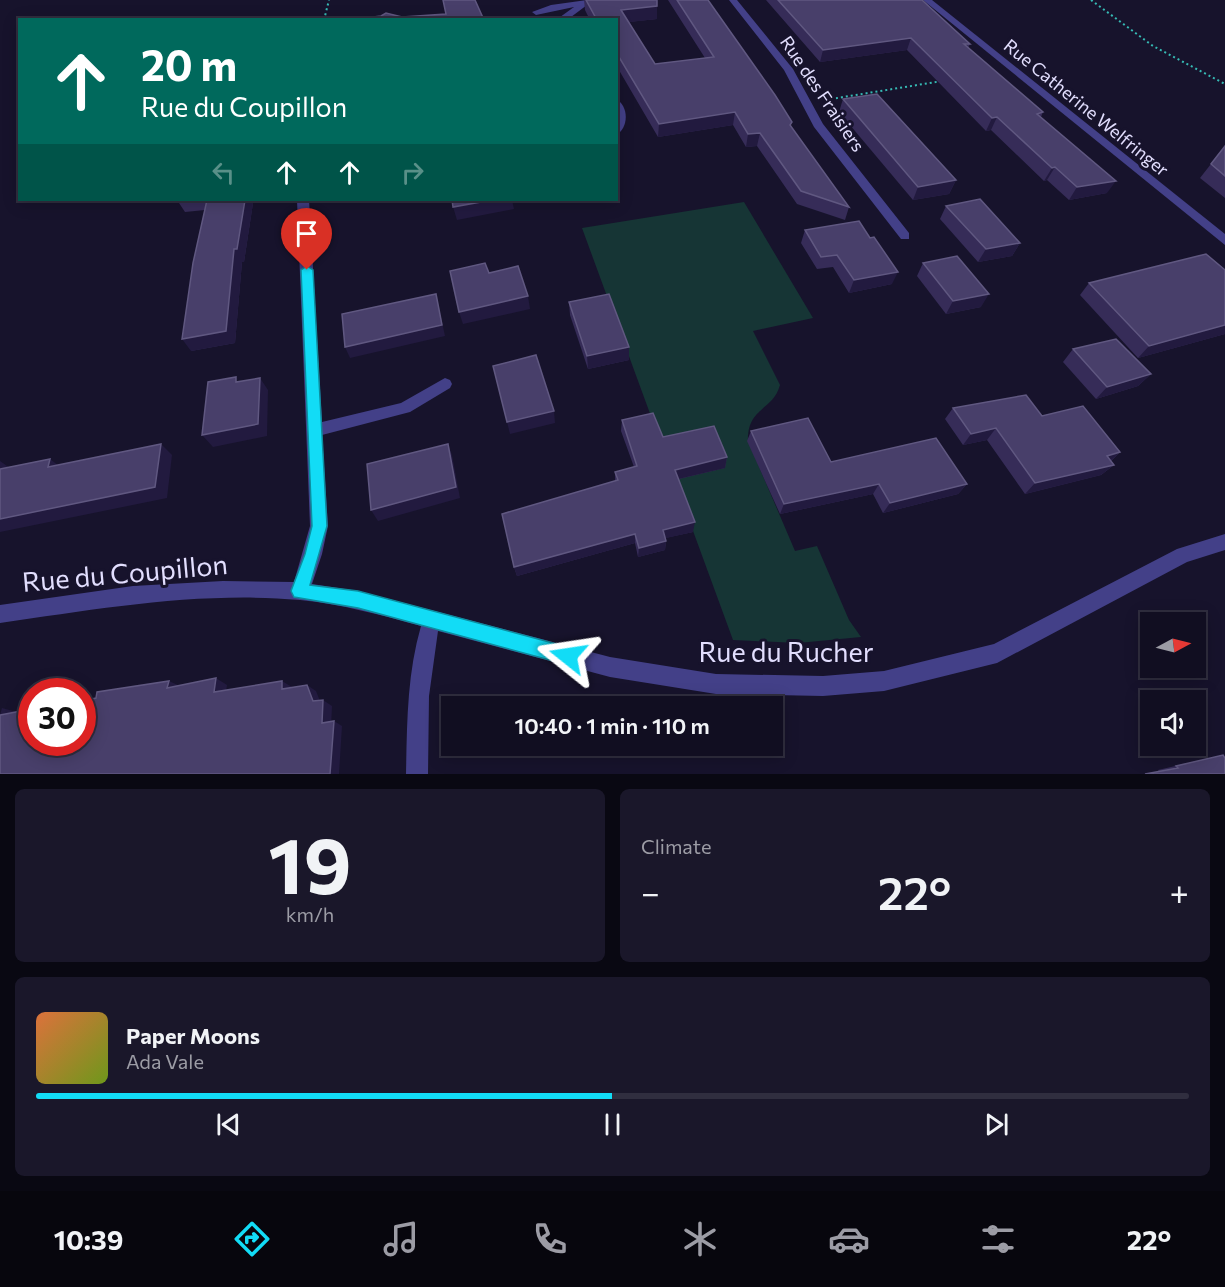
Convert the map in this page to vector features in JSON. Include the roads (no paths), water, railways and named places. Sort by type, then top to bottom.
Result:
[{"type":"street","points":[[542,18],[533,8],[584,4],[599,0]]},
{"type":"street","name":"Rue des Fraisiers","points":[[733,0],[788,69],[818,125],[905,236]]},
{"type":"street","name":"Rue Catherine Welfringer","points":[[927,0],[1225,241]]},
{"type":"street","points":[[563,18],[584,4]]},
{"type":"street","points":[[618,105],[621,109],[622,121],[618,128]]},
{"type":"street","points":[[300,591],[320,526],[312,385],[308,201]]},
{"type":"street","points":[[315,430],[405,408],[445,384]]},
{"type":"street","name":"Rue du Rucher","points":[[432,619],[610,667],[716,684],[822,686],[884,681],[997,653],[1183,555],[1225,542]]},
{"type":"street","name":"Rue du Coupillon","points":[[0,614],[133,594],[223,590],[300,591],[358,600],[432,619]]},
{"type":"street","points":[[417,774],[418,692],[424,644],[432,619]]}]
